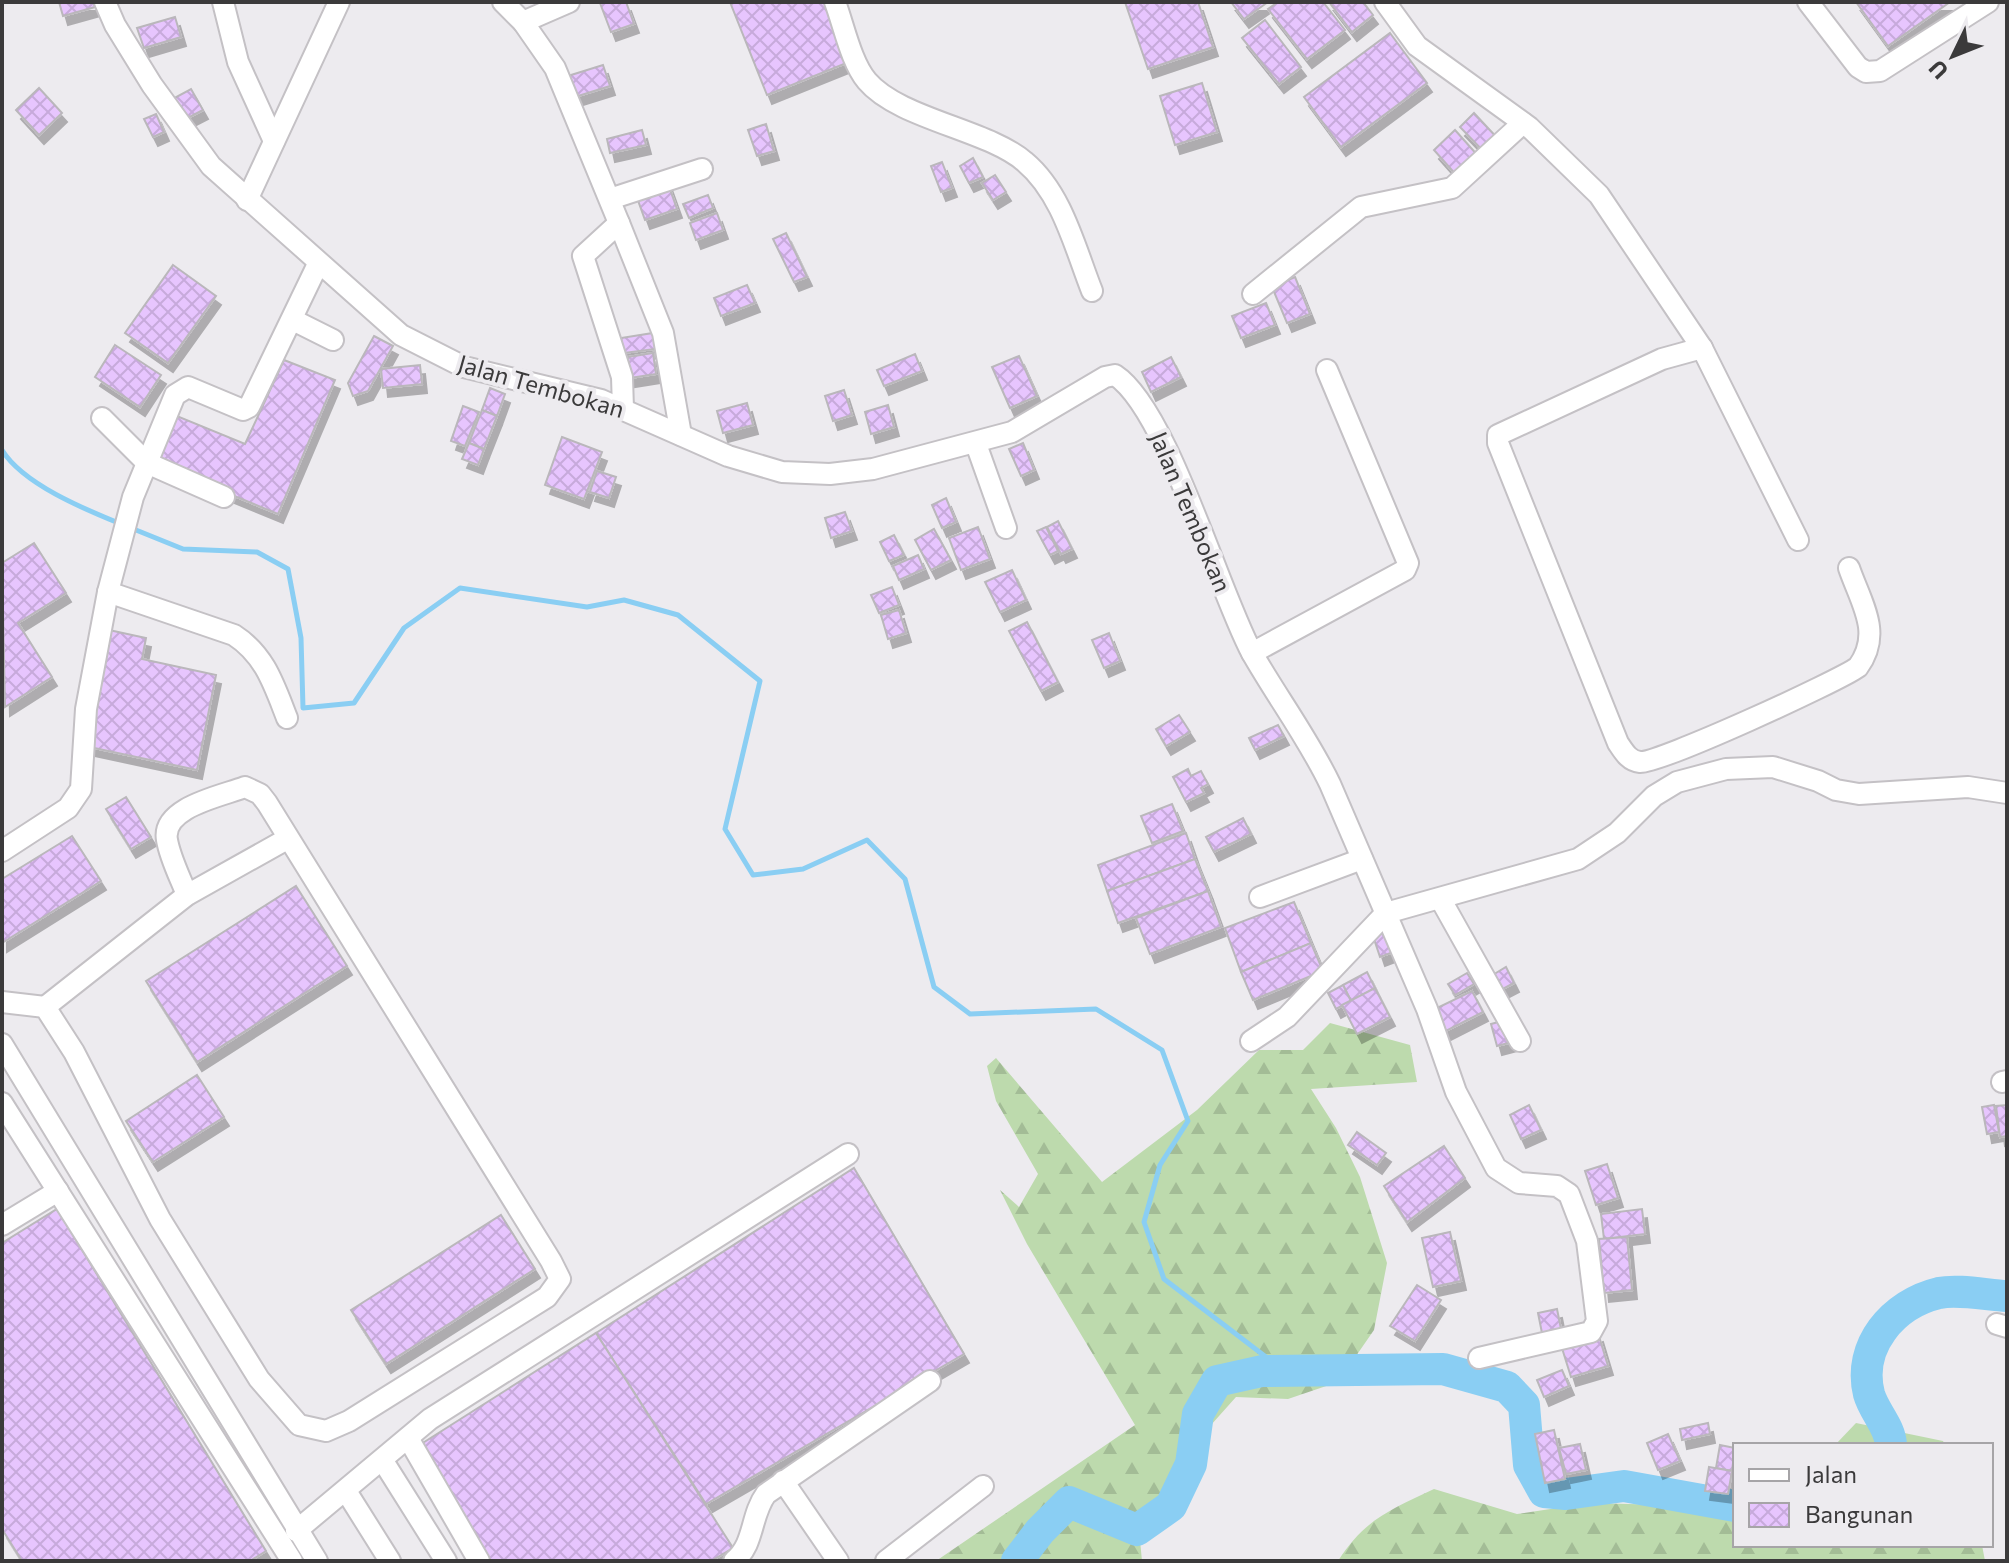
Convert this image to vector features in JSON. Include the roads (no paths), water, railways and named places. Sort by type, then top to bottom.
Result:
[{"type":"street","name":"Jalan Tembokan","points":[[105,2],[144,73],[192,143],[247,200],[401,335],[433,353],[478,371],[623,399],[681,435],[728,456],[782,472],[830,474],[873,469],[976,444],[1012,432],[1105,377],[1115,375],[1124,381],[1156,428],[1252,653],[1314,751],[1427,1009],[1456,1092],[1496,1168],[1519,1183],[1564,1189],[1569,1194],[1587,1241],[1597,1321],[1591,1332],[1479,1358]]},
{"type":"street","points":[[223,2],[238,62],[274,141]]},
{"type":"street","points":[[247,200],[339,2]]},
{"type":"street","points":[[503,2],[523,22],[555,68],[610,199],[663,333],[681,435]]},
{"type":"street","points":[[523,22],[569,2]]},
{"type":"street","points":[[835,2],[868,83],[915,111],[1023,160],[1040,177],[1058,205],[1092,291]]},
{"type":"street","points":[[1385,2],[1417,46],[1523,123],[1599,195],[1702,348],[1798,540]]},
{"type":"street","points":[[1808,2],[1858,67],[1866,72],[1880,71],[1988,2]]},
{"type":"street","points":[[1253,294],[1361,207],[1452,188],[1523,123]]},
{"type":"street","points":[[610,199],[702,169]]},
{"type":"street","points":[[619,223],[583,256],[623,399]]},
{"type":"street","points":[[2,851],[77,800],[81,789],[86,709],[108,592],[133,497],[175,395],[188,387],[243,410],[249,407],[318,264]]},
{"type":"street","points":[[293,320],[333,340]]},
{"type":"street","points":[[1702,348],[1662,359],[1498,435],[1498,443],[1618,743],[1628,758],[1641,763],[1675,753],[1858,667],[1871,647],[1871,629],[1849,568]]},
{"type":"street","points":[[1252,653],[1341,608],[1399,574],[1408,563],[1327,370]]},
{"type":"street","points":[[102,418],[147,463],[224,497]]},
{"type":"street","points":[[976,444],[1006,528]]},
{"type":"street","points":[[108,592],[234,635],[247,643],[268,671],[287,718]]},
{"type":"street","points":[[1251,1041],[1287,1017],[1386,913],[1578,859],[1617,833],[1654,796],[1701,774],[1773,767],[1836,790],[1881,795],[1968,787],[2007,793]]},
{"type":"street","points":[[45,1007],[74,1052],[160,1219],[259,1379],[299,1425],[311,1431],[326,1431],[349,1421],[547,1297],[560,1279],[551,1261],[267,803],[252,788],[245,787],[178,813],[168,823],[166,838],[187,895]]},
{"type":"street","points":[[2,1002],[45,1007],[187,895],[287,839]]},
{"type":"street","points":[[1260,897],[1362,859]]},
{"type":"street","points":[[1441,900],[1520,1041]]},
{"type":"street","points":[[2,1044],[317,1561]]},
{"type":"street","points":[[2,1103],[292,1561]]},
{"type":"street","points":[[296,1531],[430,1419],[848,1154]]},
{"type":"street","points":[[2,1225],[58,1191]]},
{"type":"street","points":[[734,1561],[746,1550],[758,1505],[783,1481],[930,1381]]},
{"type":"street","points":[[408,1438],[479,1561]]},
{"type":"street","points":[[383,1461],[446,1561]]},
{"type":"street","points":[[783,1481],[838,1561]]},
{"type":"street","points":[[886,1561],[983,1486]]},
{"type":"street","points":[[346,1491],[390,1561]]},
{"type":"waterway","points":[[2,450],[24,474],[39,484],[121,524]]},
{"type":"waterway","points":[[131,528],[183,549],[257,552],[288,569],[301,638],[303,708],[354,703],[404,628],[460,588],[587,607],[624,600],[678,615],[760,681],[725,829],[753,875],[803,869],[867,840],[905,879],[934,987],[970,1014],[1096,1009],[1162,1050],[1188,1121],[1160,1165],[1144,1222],[1164,1279],[1283,1370]]},
{"type":"waterway","points":[[1891,1443],[1869,1394],[1867,1376],[1868,1360],[1882,1330],[1907,1307],[1939,1293],[2007,1296]]},
{"type":"waterway","points":[[1017,1561],[1040,1531],[1069,1502],[1137,1530],[1171,1506],[1191,1464],[1198,1414],[1217,1381],[1262,1371],[1443,1369],[1507,1387],[1524,1405],[1529,1465],[1544,1492],[1566,1494],[1624,1486],[1733,1506]]}]
